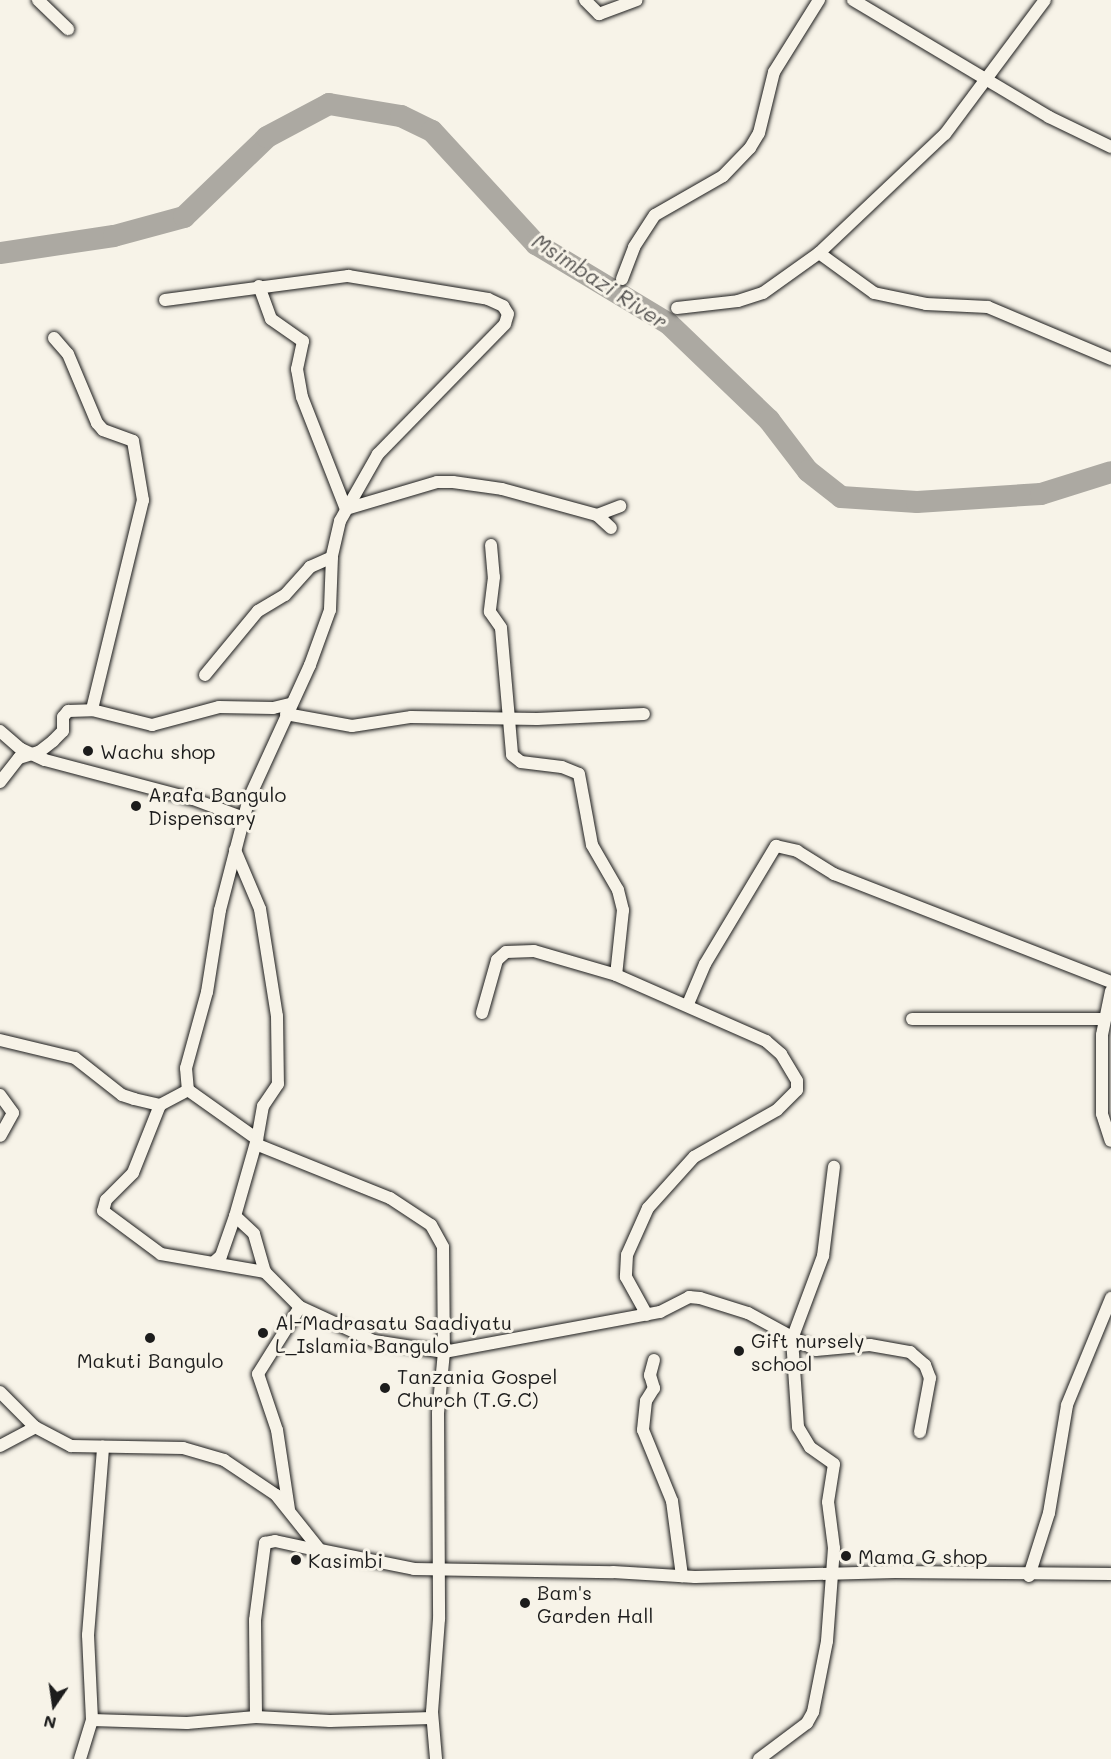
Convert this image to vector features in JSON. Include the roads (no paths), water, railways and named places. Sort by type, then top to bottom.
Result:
[{"type":"street","points":[[38,0],[68,29]]},
{"type":"street","points":[[585,0],[598,14],[637,0]]},
{"type":"street","points":[[622,279],[634,247],[655,215],[723,176],[750,148],[759,133],[774,72],[819,0]]},
{"type":"street","points":[[853,0],[1049,117],[1111,147]]},
{"type":"street","points":[[677,308],[738,301],[763,293],[819,253],[930,150],[988,79],[1045,0]]},
{"type":"street","points":[[819,253],[874,293],[926,304],[988,307],[1111,359]]},
{"type":"street","points":[[165,300],[348,276],[488,299],[507,310],[505,324],[378,454],[346,509],[332,557],[330,610],[310,665],[288,709],[244,818],[235,850],[207,992],[186,1068],[188,1090],[257,1142],[390,1198],[432,1225],[443,1247],[444,1352],[438,1413],[440,1570],[432,1718],[436,1759]]},
{"type":"street","points":[[259,286],[271,320],[303,341],[297,369],[302,397],[346,509]]},
{"type":"street","points":[[54,338],[68,354],[97,423],[103,430],[133,441],[143,500],[92,710]]},
{"type":"street","points":[[346,509],[444,482],[502,489],[597,515],[611,528]]},
{"type":"street","points":[[597,515],[620,506]]},
{"type":"street","points":[[491,545],[495,577],[490,612],[501,628],[515,759],[562,767],[579,774],[592,845],[618,890],[623,910],[616,975]]},
{"type":"street","points":[[205,675],[258,611],[285,595],[310,567],[332,557]]},
{"type":"street","points":[[0,782],[15,762],[46,748],[63,731],[66,712],[92,710],[152,725],[219,707],[273,708],[288,709],[352,726],[411,717],[509,719],[644,714]]},
{"type":"street","points":[[0,731],[30,754],[74,770],[193,799],[244,818]]},
{"type":"street","points":[[688,1004],[705,964],[776,846],[791,848],[855,882],[1111,982]]},
{"type":"street","points":[[214,1262],[220,1256],[235,1216],[257,1142],[263,1106],[278,1084],[277,1016],[260,909],[235,850]]},
{"type":"street","points":[[482,1013],[494,965],[506,952],[534,951],[616,975],[688,1004],[772,1045],[781,1054],[799,1086],[768,1116],[694,1156],[648,1208],[627,1255],[626,1277],[647,1315]]},
{"type":"street","points":[[1111,991],[1104,1019],[1102,1114],[1111,1141]]},
{"type":"street","points":[[912,1019],[1104,1019]]},
{"type":"street","points":[[0,1040],[75,1058],[122,1095],[160,1105]]},
{"type":"street","points":[[188,1090],[160,1105],[133,1173],[106,1200],[103,1211],[161,1254],[265,1272]]},
{"type":"street","points":[[0,1095],[13,1113],[0,1136]]},
{"type":"street","points":[[759,1759],[796,1734],[813,1712],[827,1641],[834,1576],[834,1548],[828,1511],[834,1464],[810,1447],[798,1427],[792,1339],[823,1256],[834,1167]]},
{"type":"street","points":[[235,1216],[254,1234],[265,1272],[300,1307],[374,1341],[444,1352],[647,1315],[667,1310],[689,1297],[700,1298],[748,1313],[792,1339],[816,1350],[887,1346],[910,1352],[925,1365],[930,1378],[920,1432]]},
{"type":"street","points":[[1029,1576],[1049,1514],[1067,1405],[1111,1298]]},
{"type":"street","points":[[290,1509],[277,1430],[258,1374],[300,1307]]},
{"type":"street","points":[[654,1360],[650,1375],[654,1388],[646,1401],[643,1430],[670,1492],[682,1576]]},
{"type":"street","points":[[0,1392],[35,1427],[71,1446],[183,1448],[224,1460],[257,1481],[290,1509],[320,1550]]},
{"type":"street","points":[[0,1446],[25,1436],[35,1427]]},
{"type":"street","points":[[80,1759],[92,1720],[88,1635],[103,1447]]},
{"type":"street","points":[[256,1717],[255,1620],[265,1543],[275,1541],[320,1550],[338,1557],[440,1570],[682,1576],[834,1576],[895,1572],[1029,1576],[1111,1575]]},
{"type":"street","points":[[92,1720],[187,1723],[256,1717],[330,1721],[432,1718]]},
{"type":"waterway","name":"Msimbazi River","points":[[0,253],[114,236],[184,217],[267,137],[329,104],[401,116],[432,131],[536,244],[669,324],[769,420],[808,471],[841,497],[917,502],[1041,494],[1111,472]]},
{"type":"place","name":"Wachu shop","points":[[88,751]]},
{"type":"place","name":"Arafa Bangulo Dispensary","points":[[136,806]]},
{"type":"place","name":"Al-Madrasatu Saadiyatu L_Islamia Bangulo","points":[[263,1333]]},
{"type":"place","name":"Makuti Bangulo","points":[[150,1338]]},
{"type":"place","name":"Gift nursely school","points":[[739,1351]]},
{"type":"place","name":"Tanzania Gospel Church (T.G.C)","points":[[385,1388]]},
{"type":"place","name":"Mama G shop","points":[[846,1556]]},
{"type":"place","name":"Kasimbi","points":[[296,1560]]},
{"type":"place","name":"Bam's Garden Hall","points":[[525,1603]]}]
